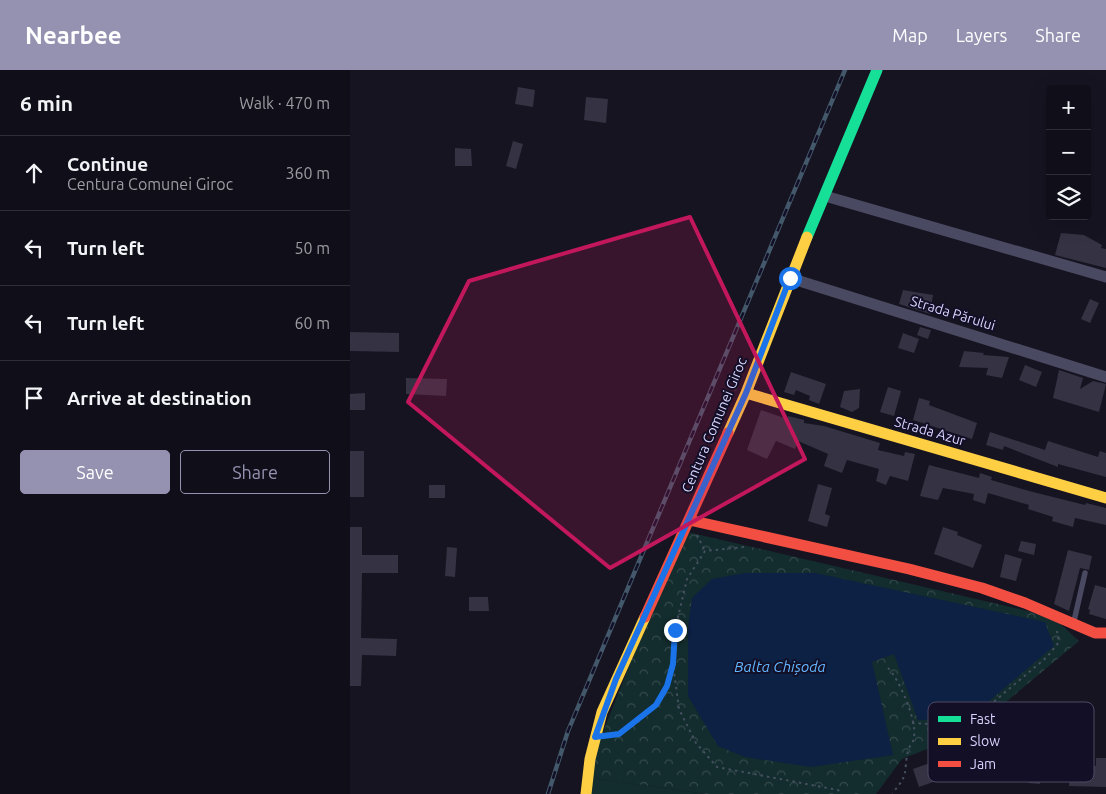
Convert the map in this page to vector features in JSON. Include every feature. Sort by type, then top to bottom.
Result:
[{"type":"street","name":"Centura Comunei Giroc","points":[[586,794],[595,737],[616,679],[746,393],[790,278],[877,70]]},
{"type":"street","points":[[825,196],[1106,277]]},
{"type":"street","name":"Strada Părului","points":[[790,278],[1106,377]]},
{"type":"street","name":"Strada Azur","points":[[746,393],[1106,498]]},
{"type":"street","points":[[689,520],[738,533],[871,560],[983,588],[1095,633],[1106,633]]},
{"type":"lane","points":[[1073,623],[1085,573]]},
{"type":"path","points":[[750,547],[730,547],[705,551],[687,579],[675,630],[673,664],[678,709],[696,743],[717,767],[838,790],[842,794]]},
{"type":"path","points":[[994,702],[1047,657],[1059,642],[1056,625]]},
{"type":"path","points":[[595,737],[619,734],[656,705],[667,686],[673,664]]},
{"type":"path","points":[[888,668],[895,675],[912,723],[914,737],[908,751],[904,781],[892,793]]},
{"type":"path","points":[[912,723],[928,724]]},
{"type":"highlighted area","points":[[690,217],[805,459],[610,568],[408,402],[469,281]]},
{"type":"green space","points":[[683,531],[1032,612],[1058,622],[1079,641],[1006,702],[928,702],[928,749],[902,759],[876,794],[707,794],[585,777]]},
{"type":"green space","points":[[585,777],[707,794],[582,794]]},
{"type":"water","name":"Balta Chișoda","points":[[745,573],[815,573],[1045,622],[1054,646],[988,702],[928,702],[928,720],[918,720],[894,654],[872,662],[893,755],[811,767],[745,757],[718,746],[688,696],[688,627],[692,598],[712,579]]},
{"type":"building","points":[[518,87],[535,90],[533,107],[515,104]]},
{"type":"building","points":[[586,97],[608,99],[606,123],[584,120]]},
{"type":"building","points":[[513,141],[523,144],[516,169],[506,166]]},
{"type":"building","points":[[455,148],[471,149],[472,166],[455,166]]},
{"type":"building","points":[[1061,233],[1084,235],[1102,245],[1101,248],[1106,249],[1106,268],[1055,255]]},
{"type":"building","points":[[903,290],[933,295],[930,314],[899,304]]},
{"type":"building","points":[[1090,299],[1099,303],[1090,323],[1081,319]]},
{"type":"building","points":[[920,327],[931,330],[928,339],[917,335]]},
{"type":"building","points":[[350,332],[399,333],[399,352],[350,351]]},
{"type":"building","points":[[903,333],[919,339],[914,353],[898,348]]},
{"type":"building","points":[[964,351],[1009,357],[1002,378],[986,375],[988,368],[959,367]]},
{"type":"building","points":[[1025,365],[1042,372],[1036,387],[1019,380]]},
{"type":"building","points":[[1059,370],[1083,378],[1080,389],[1093,381],[1106,384],[1099,412],[1053,398]]},
{"type":"building","points":[[791,372],[826,384],[819,404],[809,400],[810,396],[796,390],[794,395],[784,392]]},
{"type":"building","points":[[737,377],[741,378],[736,391],[732,389]]},
{"type":"building","points":[[406,378],[447,379],[446,396],[406,394]]},
{"type":"building","points":[[888,387],[901,391],[894,416],[880,412]]},
{"type":"building","points":[[860,389],[859,408],[852,412],[840,407],[844,391]]},
{"type":"building","points":[[365,393],[365,410],[350,410],[350,394]]},
{"type":"building","points":[[919,398],[930,401],[929,405],[977,423],[972,439],[913,420]]},
{"type":"building","points":[[761,410],[787,419],[788,416],[804,420],[804,423],[824,426],[880,443],[878,450],[904,456],[905,452],[915,454],[908,481],[890,476],[886,485],[876,481],[879,469],[847,460],[842,473],[824,466],[828,454],[798,441],[795,449],[776,441],[767,459],[747,450]]},
{"type":"building","points":[[990,432],[1045,450],[1048,441],[1098,457],[1100,451],[1106,453],[1106,477],[1058,464],[1058,467],[1004,446],[1003,450],[986,445]]},
{"type":"building","points":[[350,451],[364,451],[364,497],[350,497]]},
{"type":"building","points":[[929,465],[979,478],[980,473],[992,477],[991,480],[1033,492],[1085,505],[1086,503],[1106,508],[1106,525],[1075,518],[1073,527],[1052,521],[1053,517],[1028,509],[1029,505],[988,493],[985,504],[973,500],[974,494],[943,488],[938,500],[920,496]]},
{"type":"building","points":[[818,484],[832,488],[825,514],[830,516],[827,527],[808,521]]},
{"type":"building","points":[[429,485],[445,485],[445,498],[429,498]]},
{"type":"building","points":[[350,527],[362,527],[362,555],[398,555],[398,573],[362,573],[361,638],[397,639],[396,656],[362,655],[361,686],[350,686]]},
{"type":"building","points":[[943,527],[958,532],[957,535],[982,545],[973,568],[934,554]]},
{"type":"building","points":[[1021,541],[1036,544],[1034,555],[1018,551]]},
{"type":"building","points":[[447,547],[457,548],[455,577],[445,576]]},
{"type":"building","points":[[1068,550],[1092,556],[1089,570],[1080,568],[1069,611],[1054,604]]},
{"type":"building","points":[[1005,554],[1022,559],[1016,581],[1000,577]]},
{"type":"building","points":[[1095,585],[1106,588],[1106,619],[1089,614],[1090,610],[1088,609]]},
{"type":"building","points":[[469,597],[488,597],[489,611],[469,611]]},
{"type":"building","points":[[1096,758],[1106,758],[1106,787],[1069,786],[1069,782],[1094,782],[1094,766],[1096,766]]},
{"type":"building","points":[[928,764],[928,782],[933,782],[919,787],[913,769]]},
{"type":"building","points":[[1040,782],[1040,784],[1028,783]]},
{"type":"railway","points":[[548,794],[568,731],[845,70]]},
{"type":"traffic: fast","points":[[807,237],[877,70]]},
{"type":"traffic: slow","points":[[728,433],[746,393],[807,237]]},
{"type":"traffic: slow","points":[[746,393],[1106,498]]},
{"type":"traffic: slow","points":[[586,794],[590,759],[602,712],[645,617]]},
{"type":"traffic: jam","points":[[645,617],[728,433]]},
{"type":"traffic: jam","points":[[689,520],[909,569],[982,588],[1025,603],[1095,633],[1106,633]]},
{"type":"route","points":[[675,630],[673,664],[667,686],[656,705],[619,734],[595,737],[602,712],[616,679],[746,393],[790,278]]}]
